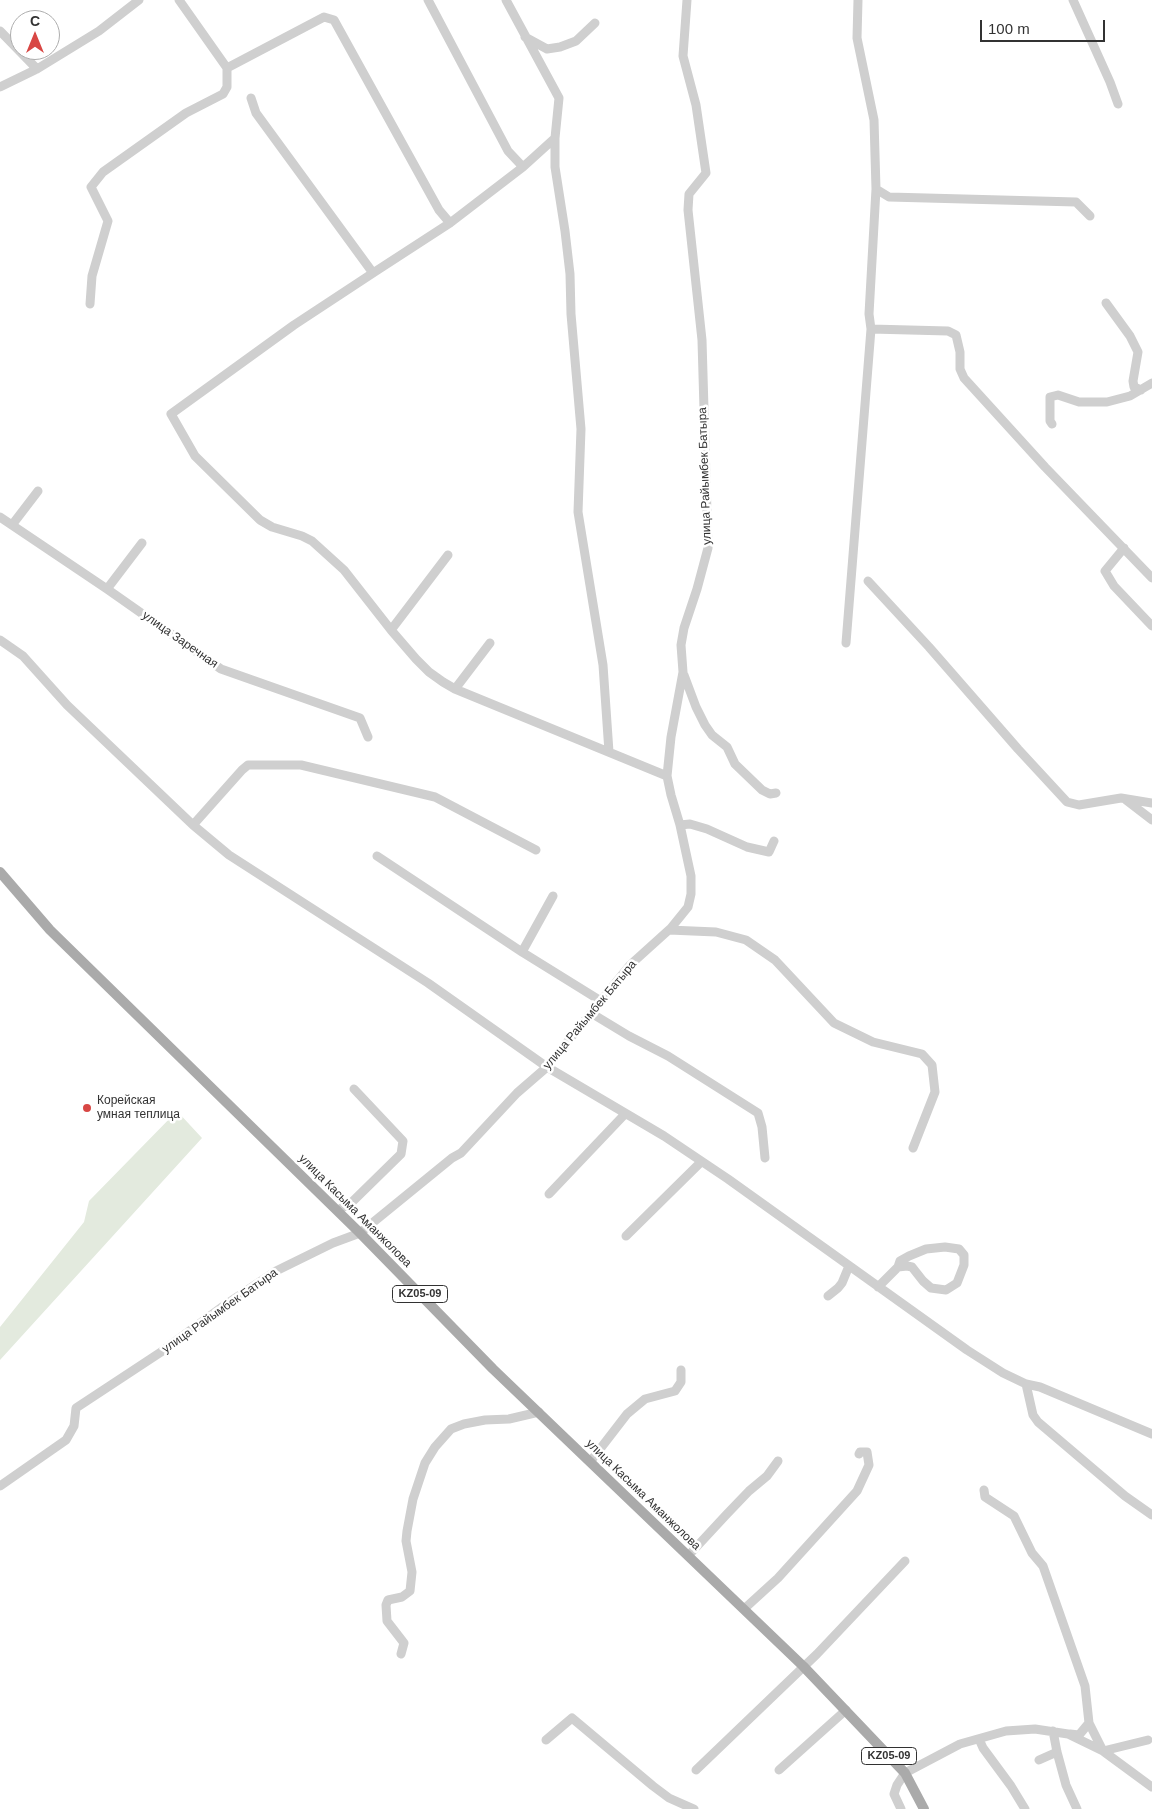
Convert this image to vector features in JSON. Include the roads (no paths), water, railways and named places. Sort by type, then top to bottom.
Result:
[{"type":"main road","name":"улица Касыма Аманжолова","points":[[0,872],[50,930],[338,1210],[493,1369],[744,1609],[846,1710]]},
{"type":"main road","name":"KZ05-09","points":[[846,1710],[905,1773],[924,1809]]},
{"type":"street","points":[[0,87],[37,69],[99,31],[139,0]]},
{"type":"street","points":[[90,304],[92,276],[108,221],[91,187],[103,172],[178,118],[222,94],[227,87],[227,68],[179,0]]},
{"type":"street","points":[[428,0],[508,151],[523,167]]},
{"type":"street","points":[[506,0],[524,37],[559,98],[554,138],[555,167],[570,274],[571,314],[581,429],[578,512],[603,665],[609,752]]},
{"type":"street","name":"улица Райымбек Батыра","points":[[0,1486],[66,1440],[74,1426],[76,1408],[161,1352],[224,1305],[276,1271],[334,1243],[360,1233],[461,1153],[517,1093],[547,1067],[630,965],[669,930],[688,907],[691,894],[691,876],[667,776],[670,737],[683,672],[681,646],[684,628],[708,548],[702,340],[688,210],[689,194],[706,172],[696,105],[683,56],[687,0]]},
{"type":"street","points":[[846,643],[871,329],[869,314],[876,189],[874,120],[857,38],[858,0]]},
{"type":"street","points":[[1073,0],[1118,104]]},
{"type":"street","points":[[227,68],[324,17],[334,20],[439,210],[450,223]]},
{"type":"street","points":[[524,37],[547,49],[560,47],[576,41],[594,23]]},
{"type":"street","points":[[0,31],[37,69]]},
{"type":"street","points":[[251,98],[256,113],[373,273]]},
{"type":"street","points":[[554,138],[523,167],[450,223],[294,325],[171,414],[195,456],[260,520],[272,527],[312,541],[344,570],[391,630],[429,672],[456,689],[667,776]]},
{"type":"street","points":[[876,189],[889,197],[1076,202],[1090,216]]},
{"type":"street","points":[[1106,303],[1130,336],[1138,352],[1133,381],[1134,387],[1141,390]]},
{"type":"street","points":[[871,329],[948,330],[956,335],[960,352],[960,369],[964,378],[1152,578]]},
{"type":"street","points":[[1052,424],[1050,421],[1050,397],[1058,395],[1079,402],[1107,402],[1130,396],[1152,383]]},
{"type":"street","points":[[12,524],[38,490]]},
{"type":"street","name":"улица Заречная","points":[[0,517],[221,669],[360,718],[368,737]]},
{"type":"street","points":[[107,589],[142,543]]},
{"type":"street","points":[[1124,548],[1105,571],[1114,586],[1152,626]]},
{"type":"street","points":[[391,630],[448,555]]},
{"type":"street","points":[[868,581],[1067,802],[1079,805],[1121,798],[1152,803]]},
{"type":"street","points":[[0,640],[23,656],[67,705],[193,825],[229,855],[428,983],[547,1067],[664,1136],[728,1178],[966,1350],[1003,1373],[1026,1384],[1040,1386],[1152,1434]]},
{"type":"street","points":[[456,689],[490,643]]},
{"type":"street","points":[[683,672],[696,707],[712,735],[727,747],[735,764],[762,790],[770,794],[776,793]]},
{"type":"street","points":[[193,825],[242,770],[248,766],[301,765],[435,798],[536,850]]},
{"type":"street","points":[[1126,800],[1152,820]]},
{"type":"street","points":[[680,825],[690,824],[707,829],[747,847],[769,852],[774,841]]},
{"type":"street","points":[[377,856],[522,952],[601,1001]]},
{"type":"street","points":[[522,952],[553,896]]},
{"type":"street","points":[[669,930],[716,932],[746,940],[775,960],[834,1022],[873,1042],[922,1054],[932,1065],[935,1092],[913,1148]]},
{"type":"street","points":[[591,1013],[629,1036],[668,1056],[758,1113],[762,1127],[765,1158]]},
{"type":"street","points":[[338,1210],[351,1203],[401,1154],[403,1141],[354,1089]]},
{"type":"street","points":[[549,1194],[625,1114]]},
{"type":"street","points":[[626,1236],[701,1162]]},
{"type":"street","points":[[878,1287],[898,1267],[900,1261],[926,1249],[946,1247],[958,1249],[964,1255],[964,1265],[957,1283],[946,1290],[932,1288],[923,1281],[912,1267],[898,1267]]},
{"type":"street","points":[[828,1296],[842,1283],[849,1266]]},
{"type":"street","points":[[590,1462],[627,1414],[645,1399],[675,1391],[681,1382],[681,1370]]},
{"type":"street","points":[[1026,1384],[1032,1415],[1038,1422],[1125,1496],[1152,1515]]},
{"type":"street","points":[[401,1654],[404,1643],[387,1621],[386,1605],[388,1600],[402,1597],[410,1591],[412,1572],[406,1541],[407,1531],[413,1499],[425,1463],[435,1447],[451,1430],[464,1424],[485,1420],[509,1419],[538,1412]]},
{"type":"street","points":[[744,1609],[778,1578],[857,1491],[869,1465],[867,1452],[860,1452],[859,1454]]},
{"type":"street","points":[[688,1556],[731,1509],[767,1476],[778,1461]]},
{"type":"street","points":[[984,1490],[985,1497],[1014,1516],[1032,1553],[1043,1566],[1085,1686],[1089,1723],[1103,1751]]},
{"type":"street","points":[[696,1770],[817,1654],[906,1561]]},
{"type":"street","points":[[779,1770],[846,1710]]},
{"type":"street","points":[[546,1740],[572,1718],[669,1798],[694,1809]]},
{"type":"street","points":[[901,1809],[894,1794],[897,1785],[905,1773],[960,1744],[1006,1731],[1035,1729],[1080,1735],[1089,1723]]},
{"type":"street","points":[[1054,1731],[1057,1752],[1066,1785],[1077,1809]]},
{"type":"street","points":[[1068,1734],[1103,1751],[1152,1787]]},
{"type":"street","points":[[979,1739],[983,1748],[1025,1809]]},
{"type":"street","points":[[1103,1751],[1148,1740]]},
{"type":"street","points":[[1039,1760],[1057,1752]]},
{"type":"place","name":"Корейская умная теплица","points":[[87,1108]]}]
